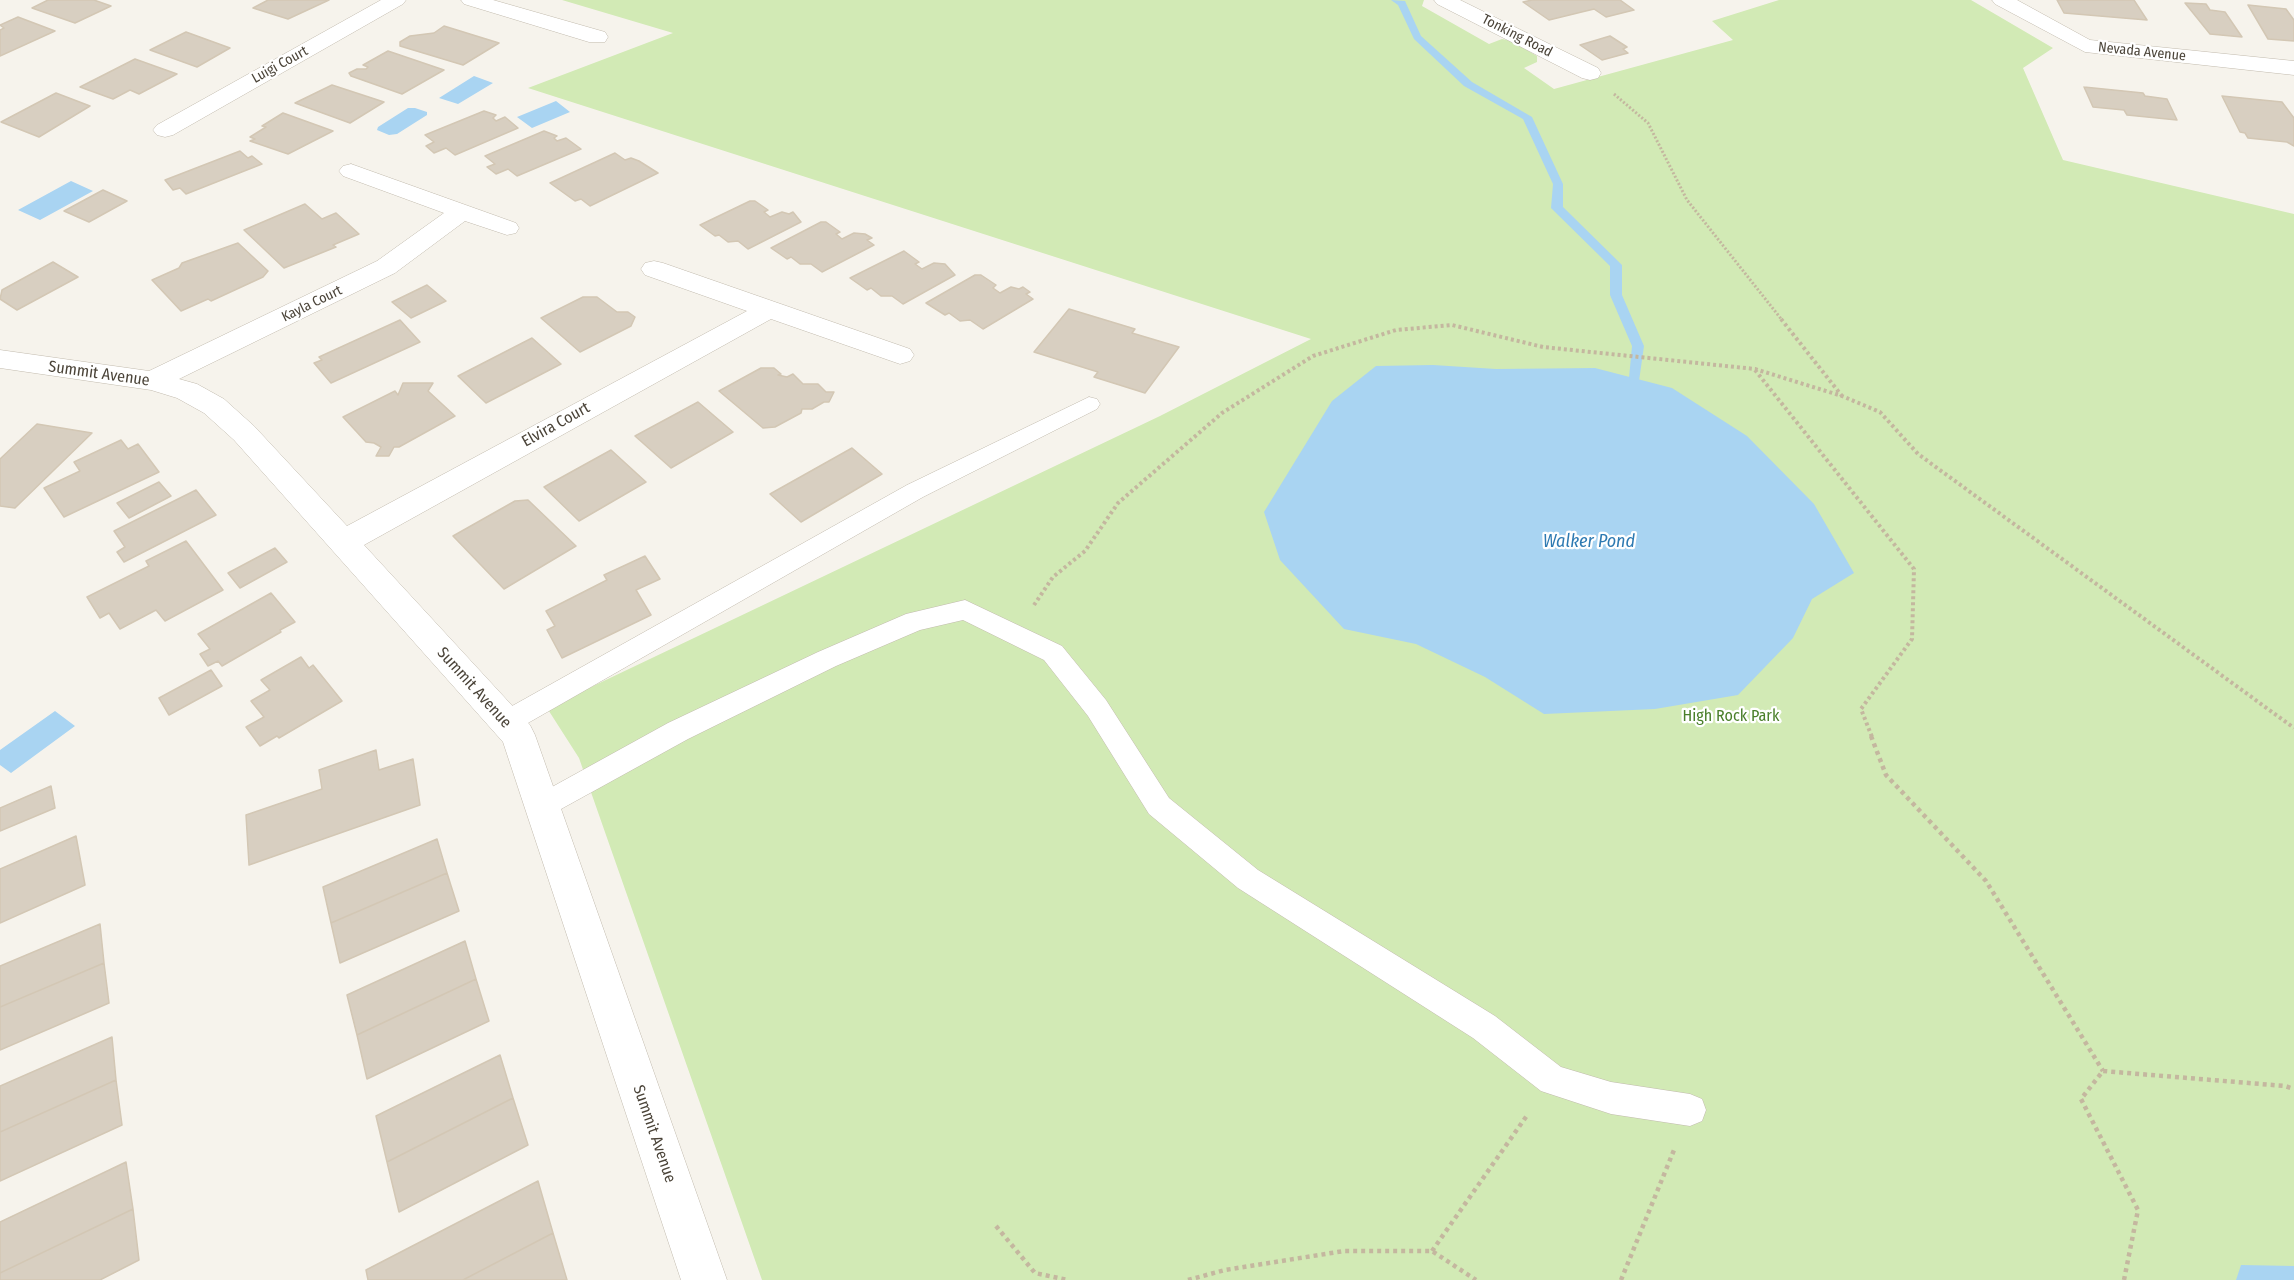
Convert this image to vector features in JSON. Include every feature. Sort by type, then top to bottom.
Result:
[{"type":"street","name":"Luigi Court","points":[[165,130],[396,0]]},
{"type":"street","points":[[471,0],[597,37]]},
{"type":"street","name":"Tonking Road","points":[[1444,0],[1590,73]]},
{"type":"street","name":"Nevada Avenue","points":[[2002,0],[2085,46],[2294,68]]},
{"type":"street","points":[[351,171],[507,228]]},
{"type":"street","name":"Kayla Court","points":[[152,381],[386,267],[462,212]]},
{"type":"street","points":[[654,269],[900,355]]},
{"type":"street","name":"Elvira Court","points":[[343,542],[770,309]]},
{"type":"street","name":"Summit Avenue","points":[[0,359],[152,381],[187,391],[214,406],[244,433],[518,735],[704,1280]]},
{"type":"lane","points":[[505,723],[915,491],[1089,404]]},
{"type":"lane","points":[[542,806],[678,731],[827,659],[915,621],[964,610],[1053,653],[1097,708],[1159,806],[1248,879],[1484,1027],[1552,1080],[1611,1098],[1690,1110]]},
{"type":"path","points":[[1590,73],[1648,123],[1687,200],[1842,396]]},
{"type":"path","points":[[964,610],[1030,610],[1053,577],[1085,551],[1118,503],[1222,413],[1313,356],[1396,330],[1452,324],[1544,347],[1622,357],[1755,369],[1842,396],[1880,412],[1918,454],[2294,728]]},
{"type":"path","points":[[1755,369],[1914,569],[1912,639],[1861,708],[1886,775],[1986,881],[2103,1071]]},
{"type":"path","points":[[2103,1071],[2285,1086],[2294,1089]]},
{"type":"path","points":[[2103,1071],[2082,1099],[2138,1210],[2124,1280]]},
{"type":"path","points":[[1432,1251],[1552,1080]]},
{"type":"path","points":[[1621,1280],[1690,1110]]},
{"type":"path","points":[[996,1226],[1035,1273],[1068,1280]]},
{"type":"path","points":[[1188,1280],[1225,1270],[1344,1251],[1432,1251],[1476,1280]]},
{"type":"green space","name":"High Rock Park","points":[[562,0],[1424,0],[1422,6],[1489,44],[1502,39],[1512,41],[1537,56],[1537,62],[1524,68],[1554,89],[1733,40],[1712,21],[1779,0],[1971,0],[2053,48],[2023,68],[2063,160],[2294,214],[2294,1280],[762,1280],[579,758],[547,708],[1160,416],[1311,339],[528,88],[673,33]]},
{"type":"water","points":[[474,76],[493,83],[458,104],[439,98]]},
{"type":"water","points":[[556,101],[570,112],[532,128],[517,117]]},
{"type":"water","points":[[408,108],[427,112],[427,115],[397,134],[389,135],[377,130],[378,127]]},
{"type":"water","points":[[71,181],[93,191],[40,220],[18,210]]},
{"type":"water","name":"Walker Pond","points":[[1433,365],[1496,369],[1595,368],[1672,388],[1747,436],[1814,504],[1854,573],[1812,599],[1793,638],[1738,695],[1655,709],[1544,714],[1485,677],[1416,644],[1344,629],[1280,560],[1264,512],[1332,401],[1376,366]]},
{"type":"water","points":[[55,711],[75,726],[11,773],[0,765],[0,750]]},
{"type":"water","points":[[2241,1265],[2294,1266],[2294,1280],[2236,1280]]},
{"type":"building","points":[[48,0],[94,0],[111,6],[75,23],[32,8]]},
{"type":"building","points":[[268,0],[329,0],[288,19],[253,8]]},
{"type":"building","points":[[1532,0],[1620,0],[1634,10],[1606,17],[1594,9],[1549,20],[1523,2]]},
{"type":"building","points":[[2057,0],[2134,0],[2147,20],[2064,13]]},
{"type":"building","points":[[2185,3],[2206,4],[2210,10],[2225,12],[2242,37],[2210,34]]},
{"type":"building","points":[[2248,5],[2286,9],[2294,20],[2294,41],[2268,39]]},
{"type":"building","points":[[18,17],[55,31],[0,56],[0,30],[4,28],[0,25]]},
{"type":"building","points":[[444,26],[499,43],[463,65],[400,46],[400,42],[410,36],[434,33]]},
{"type":"building","points":[[186,32],[230,48],[197,67],[150,50]]},
{"type":"building","points":[[1610,36],[1627,47],[1623,49],[1628,53],[1602,60],[1580,45]]},
{"type":"building","points":[[388,51],[444,70],[402,94],[351,76],[349,73],[357,69],[366,69],[368,67],[363,65]]},
{"type":"building","points":[[135,59],[177,74],[139,94],[130,90],[113,99],[80,87]]},
{"type":"building","points":[[332,85],[384,102],[350,123],[295,103]]},
{"type":"building","points":[[2084,87],[2143,93],[2145,96],[2167,99],[2177,120],[2127,115],[2124,110],[2093,107]]},
{"type":"building","points":[[56,93],[90,106],[39,137],[1,122]]},
{"type":"building","points":[[2222,96],[2282,102],[2294,118],[2294,146],[2287,142],[2248,138],[2245,133],[2240,132]]},
{"type":"building","points":[[484,111],[496,115],[493,118],[496,121],[505,117],[518,128],[455,155],[446,148],[434,153],[426,146],[434,142],[425,135]]},
{"type":"building","points":[[283,113],[333,131],[288,154],[250,141],[255,139],[250,137],[266,127],[262,126]]},
{"type":"building","points":[[544,131],[557,136],[554,138],[557,141],[566,138],[581,149],[517,176],[508,169],[496,174],[487,167],[495,164],[485,156]]},
{"type":"building","points":[[240,151],[248,158],[252,156],[262,164],[186,194],[180,188],[173,190],[165,180]]},
{"type":"building","points":[[615,153],[625,160],[631,158],[639,161],[658,173],[590,206],[581,199],[575,201],[550,183]]},
{"type":"building","points":[[103,190],[127,201],[89,222],[64,211]]},
{"type":"building","points":[[750,201],[755,201],[768,210],[764,212],[770,217],[782,212],[789,214],[793,212],[801,222],[748,249],[738,241],[728,242],[719,235],[715,236],[700,225]]},
{"type":"building","points":[[305,204],[322,219],[336,213],[359,234],[333,245],[336,247],[284,268],[244,230]]},
{"type":"building","points":[[821,222],[826,222],[840,232],[836,234],[842,239],[854,233],[865,234],[872,238],[867,240],[874,245],[822,272],[811,264],[800,264],[791,257],[787,259],[771,248]]},
{"type":"building","points":[[238,243],[268,271],[263,277],[211,301],[208,299],[181,311],[152,280],[179,268],[182,263]]},
{"type":"building","points":[[904,251],[919,262],[915,264],[922,269],[934,263],[945,264],[955,275],[903,304],[892,296],[881,296],[871,288],[867,290],[850,278]]},
{"type":"building","points":[[53,262],[78,277],[17,310],[0,299],[2,290]]},
{"type":"building","points":[[975,275],[981,275],[996,285],[993,288],[1000,293],[1011,287],[1019,289],[1023,287],[1030,292],[1026,294],[1033,299],[983,329],[970,320],[960,321],[949,313],[945,315],[926,303]]},
{"type":"building","points":[[427,285],[446,301],[411,318],[392,302]]},
{"type":"building","points":[[583,297],[597,297],[617,312],[628,312],[635,317],[631,326],[580,352],[541,318]]},
{"type":"building","points":[[1069,309],[1135,329],[1132,333],[1179,347],[1145,393],[1094,377],[1098,372],[1034,352]]},
{"type":"building","points":[[400,320],[420,342],[331,383],[314,363],[322,360],[319,357]]},
{"type":"building","points":[[532,338],[561,364],[486,403],[458,376]]},
{"type":"building","points":[[761,368],[774,368],[781,374],[778,375],[787,377],[793,374],[803,384],[818,384],[826,392],[834,392],[829,402],[824,402],[812,409],[802,409],[801,413],[775,427],[763,428],[719,391]]},
{"type":"building","points":[[403,383],[433,383],[428,391],[455,416],[399,447],[394,447],[389,456],[376,456],[381,447],[366,442],[343,417],[395,391],[398,395]]},
{"type":"building","points":[[698,402],[733,432],[671,468],[635,436]]},
{"type":"building","points":[[37,424],[92,433],[15,508],[0,506],[0,459]]},
{"type":"building","points":[[121,440],[128,449],[138,444],[159,472],[64,517],[44,488],[80,471],[74,462]]},
{"type":"building","points":[[852,448],[882,474],[801,522],[770,494]]},
{"type":"building","points":[[611,450],[646,482],[579,521],[544,487]]},
{"type":"building","points":[[159,482],[171,496],[129,518],[117,503]]},
{"type":"building","points":[[196,490],[216,515],[124,562],[117,552],[125,547],[114,531]]},
{"type":"building","points":[[528,500],[576,546],[504,589],[453,536],[515,501]]},
{"type":"building","points":[[186,541],[223,590],[165,621],[156,610],[120,629],[109,613],[100,618],[87,597],[149,566],[146,561]]},
{"type":"building","points":[[275,548],[287,562],[240,588],[228,573]]},
{"type":"building","points":[[645,556],[660,579],[636,590],[651,615],[562,658],[547,630],[555,626],[546,611],[607,580],[604,575]]},
{"type":"building","points":[[271,593],[295,622],[222,666],[218,661],[208,666],[200,654],[210,649],[198,634]]},
{"type":"building","points":[[301,657],[309,668],[313,665],[342,701],[279,738],[277,736],[260,746],[246,727],[264,717],[251,701],[270,690],[261,680]]},
{"type":"building","points":[[211,670],[222,686],[169,715],[159,698]]},
{"type":"building","points":[[376,750],[379,770],[413,759],[420,805],[249,865],[246,815],[322,789],[319,770]]},
{"type":"building","points":[[51,786],[55,808],[0,831],[0,808]]},
{"type":"building","points":[[76,836],[85,885],[0,923],[0,869]]},
{"type":"building","points":[[437,839],[447,873],[331,923],[323,887]]},
{"type":"building","points":[[447,873],[459,911],[340,963],[331,923]]},
{"type":"building","points":[[100,924],[104,963],[0,1007],[0,966]]},
{"type":"building","points":[[465,941],[476,979],[357,1035],[347,995]]},
{"type":"building","points":[[104,963],[109,1003],[0,1050],[0,1007]]},
{"type":"building","points":[[476,979],[489,1021],[367,1079],[357,1035]]},
{"type":"building","points":[[112,1037],[116,1080],[0,1132],[0,1086]]},
{"type":"building","points":[[500,1055],[513,1098],[387,1162],[376,1116]]},
{"type":"building","points":[[116,1080],[122,1125],[0,1181],[0,1132]]},
{"type":"building","points":[[513,1098],[528,1145],[399,1212],[387,1162]]},
{"type":"building","points":[[126,1162],[133,1209],[0,1273],[0,1222]]},
{"type":"building","points":[[538,1181],[553,1233],[463,1280],[368,1280],[366,1270]]},
{"type":"building","points":[[133,1209],[139,1260],[100,1280],[0,1280],[0,1273]]},
{"type":"building","points":[[553,1233],[567,1280],[463,1280]]},
{"type":"waterway","points":[[1396,0],[1402,3],[1417,37],[1468,84],[1527,117],[1558,184],[1557,208],[1616,265],[1616,295],[1638,346],[1635,378]]}]
